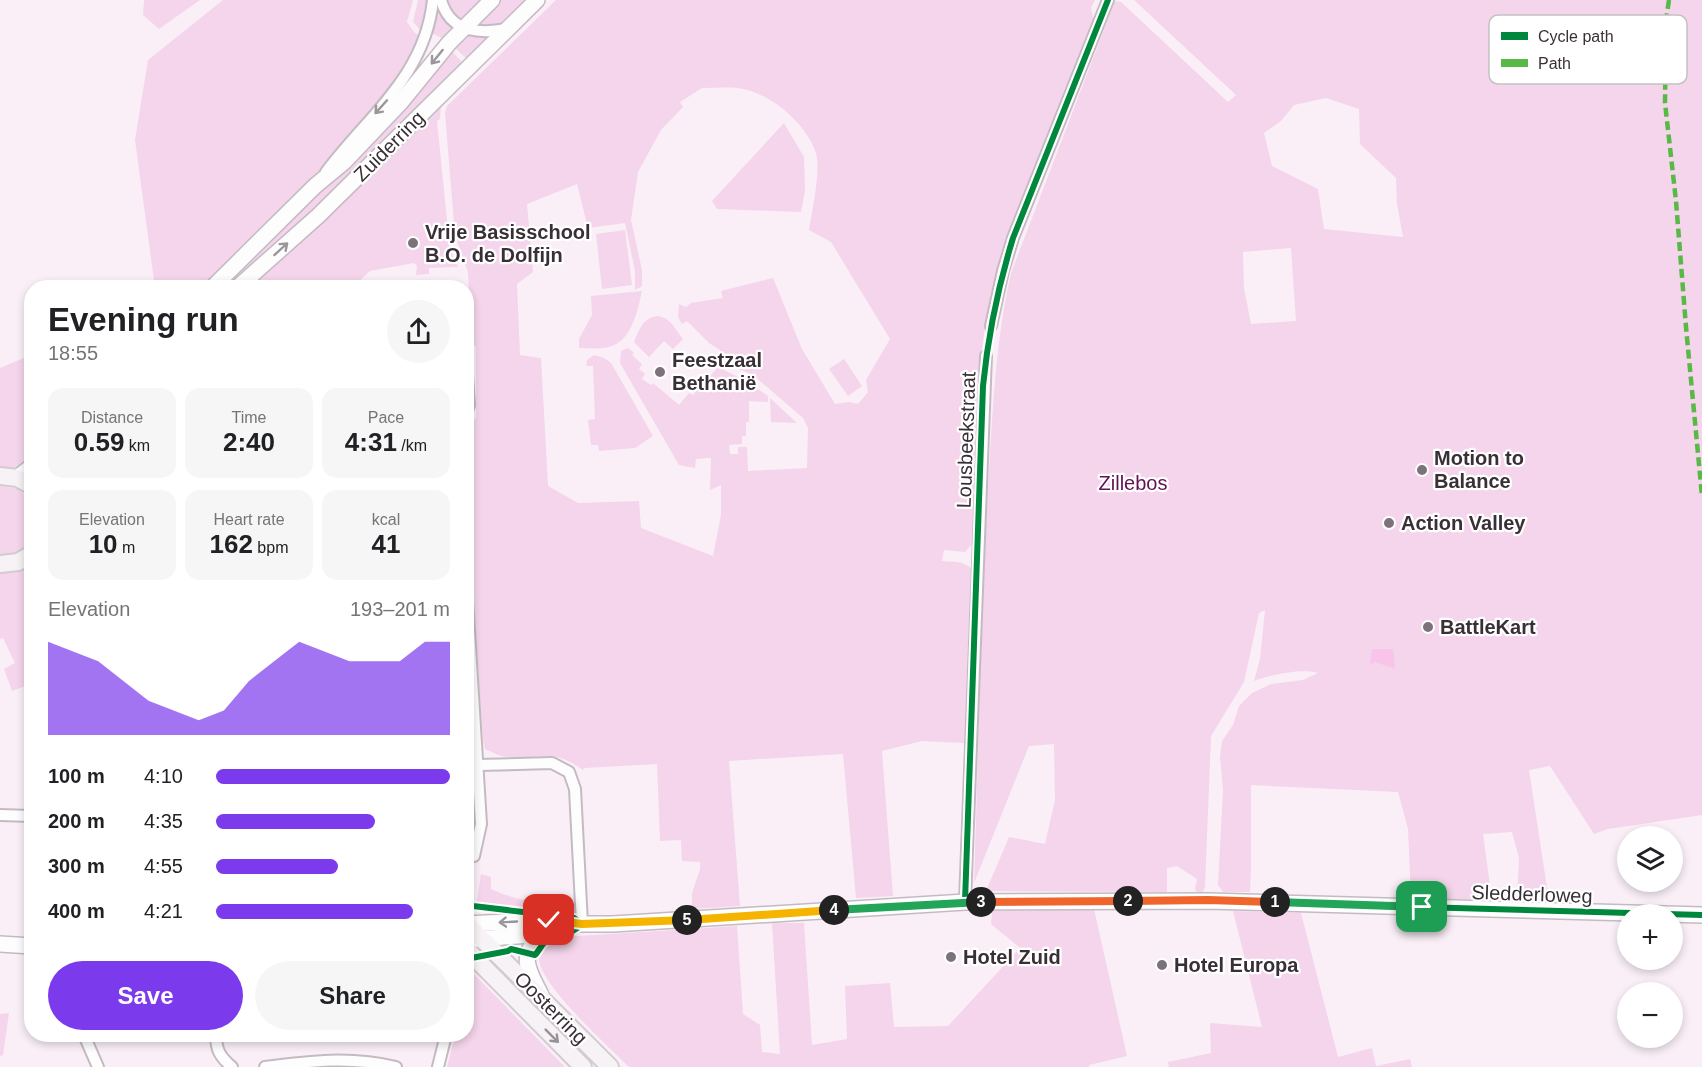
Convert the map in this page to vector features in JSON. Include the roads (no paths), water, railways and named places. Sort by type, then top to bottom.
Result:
[{"type":"main road","points":[[0,564],[18,562],[24,559]]},
{"type":"main road","name":"Oosterring","points":[[474,934],[610,1067]]},
{"type":"main road","name":"Oosterring","points":[[474,957],[583,1067]]},
{"type":"street","points":[[315,186],[338,156],[398,89],[412,68],[427,33],[433,0]]},
{"type":"street","points":[[441,0],[447,12],[464,28],[484,33],[507,29]]},
{"type":"street","name":"Zuiderring","points":[[220,280],[315,186],[344,162],[401,102],[423,77],[433,61],[492,0]]},
{"type":"street","name":"Zuiderring","points":[[246,280],[318,216],[507,29],[527,6],[537,0]]},
{"type":"street","points":[[991,326],[1013,238],[1108,0]]},
{"type":"street","name":"Lousbeekstraat","points":[[965,902],[986,356]]},
{"type":"street","points":[[474,704],[481,824],[474,856]]},
{"type":"street","points":[[478,765],[552,763],[569,772],[575,789],[582,924]]},
{"type":"street","points":[[0,814],[24,816]]},
{"type":"street","name":"Sledderloweg","points":[[582,924],[965,902],[1208,900],[1702,915]]},
{"type":"street","points":[[474,929],[549,920],[582,924]]},
{"type":"street","points":[[474,930],[542,933],[582,924]]},
{"type":"street","points":[[542,933],[534,941],[526,958],[526,965],[544,1000]]},
{"type":"street","points":[[0,944],[24,946]]},
{"type":"street","points":[[87,1042],[98,1067]]},
{"type":"street","points":[[216,1042],[216,1048],[223,1060],[232,1067]]},
{"type":"street","points":[[438,1067],[444,1042]]},
{"type":"street","points":[[265,1067],[362,1060],[396,1067]]},
{"type":"place","name":"Vrije Basisschool B.O. de Dolfijn","points":[[413,243]]},
{"type":"place","name":"Feestzaal Bethanië","points":[[660,372]]},
{"type":"place","name":"Motion to Balance","points":[[1422,470]]},
{"type":"place","name":"Action Valley","points":[[1389,523]]},
{"type":"place","name":"BattleKart","points":[[1428,627]]},
{"type":"place","name":"Hotel Zuid","points":[[951,957]]},
{"type":"place","name":"Hotel Europa","points":[[1162,965]]},
{"type":"park label","name":"Zillebos","points":[[1133,483]]}]
